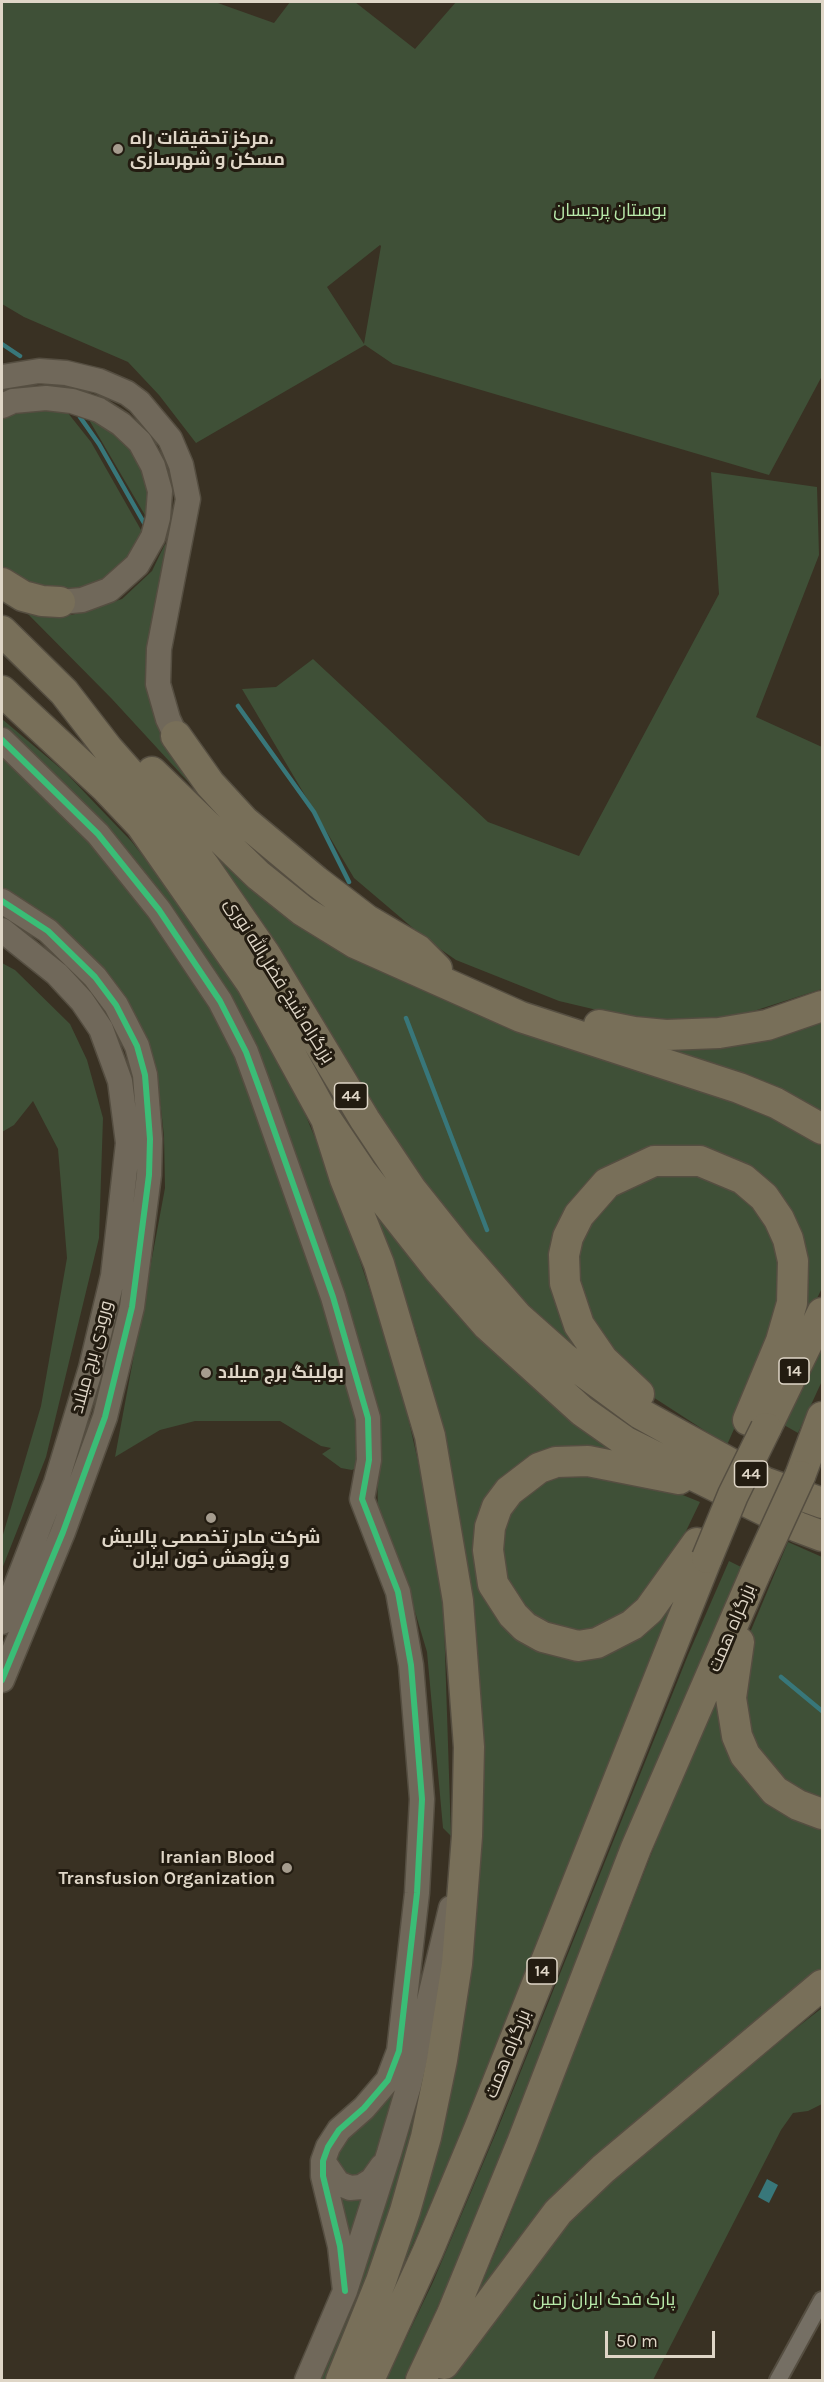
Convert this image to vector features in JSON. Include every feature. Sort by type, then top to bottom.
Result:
[{"type":"highway","points":[[2,583],[23,596],[42,601],[60,602]]},
{"type":"highway","name":"بزرگراه شیخ فضل‌الله نوری","points":[[2,631],[64,692],[108,749],[155,802],[205,867],[265,954],[372,1130],[411,1189],[518,1317],[563,1357],[639,1413],[696,1442],[764,1482],[814,1494]]},
{"type":"highway","name":"بزرگراه شیخ فضل‌الله نوری","points":[[2,691],[105,787],[141,825],[252,984],[326,1119],[361,1171],[438,1270],[487,1325],[548,1382],[626,1442],[810,1531],[822,1544]]},
{"type":"highway","points":[[64,692],[119,739],[258,875],[303,911],[355,943],[458,991],[522,1017],[739,1088],[776,1103],[822,1129]]},
{"type":"highway","points":[[177,736],[210,784],[244,821],[289,860],[367,920],[418,950],[458,991]]},
{"type":"highway","points":[[522,1017],[576,1020],[634,1032],[693,1034],[749,1029],[786,1020],[822,1006]]},
{"type":"highway","points":[[326,1119],[345,1179],[379,1264],[430,1437],[458,1601],[469,1747],[467,1836],[457,1964],[442,2060],[426,2137],[381,2281],[341,2380]]},
{"type":"highway","points":[[696,1442],[610,1368],[579,1325],[570,1304],[565,1283],[564,1255],[568,1238],[590,1200],[607,1183],[630,1170],[654,1161],[700,1161],[743,1179],[764,1197],[779,1219],[788,1239],[793,1262],[792,1303],[757,1424],[722,1489],[702,1550],[632,1625],[612,1637],[578,1646],[558,1643],[525,1627],[501,1601],[489,1569],[490,1527],[498,1507],[509,1491],[539,1468],[556,1462],[588,1461],[722,1489]]},
{"type":"highway","name":"14","points":[[757,1424],[822,1314]]},
{"type":"highway","points":[[814,1494],[822,1417]]},
{"type":"highway","name":"14","points":[[755,1574],[814,1494]]},
{"type":"highway","name":"بزرگراه همت","points":[[369,2380],[428,2251],[479,2128],[702,1550]]},
{"type":"highway","points":[[755,1574],[732,1681],[736,1736],[751,1763],[775,1791],[798,1805],[822,1814]]},
{"type":"highway","name":"بزرگراه همت","points":[[421,2380],[452,2314],[522,2143],[636,1848],[755,1574]]},
{"type":"highway","points":[[431,2380],[558,2212],[603,2169],[822,1985]]},
{"type":"highway","points":[[710,2080],[822,1997]]},
{"type":"street","points":[[2,377],[39,371],[66,373],[99,381],[127,393],[139,402],[170,439],[181,465],[188,499],[159,649],[158,684],[168,719],[177,736]]},
{"type":"street","points":[[2,406],[13,401],[46,398],[72,401],[99,410],[121,424],[140,442],[153,466],[160,492],[158,518],[153,537],[137,565],[109,590],[81,600],[60,602]]},
{"type":"street","points":[[2,740],[98,834],[159,910],[220,1001],[246,1052],[261,1093],[333,1297],[368,1418],[369,1460],[362,1499],[398,1592],[411,1665],[422,1799],[417,1893],[399,2052],[388,2080],[364,2108],[339,2130],[328,2147],[323,2161],[324,2183],[340,2246],[345,2290]]},
{"type":"street","points":[[2,901],[48,931],[95,977],[126,1022],[137,1046],[145,1076],[150,1121],[149,1175],[126,1332],[105,1417],[83,1480],[3,1675]]},
{"type":"street","name":"ورودی برج میلاد","points":[[2,930],[42,960],[82,1001],[101,1029],[120,1081],[128,1143],[113,1276],[103,1322],[56,1482],[2,1622]]},
{"type":"street","points":[[307,2380],[345,2290],[389,2153],[412,2074],[467,1836]]},
{"type":"street","points":[[323,2161],[338,2183],[350,2188],[361,2187],[376,2175],[389,2153]]},
{"type":"street","points":[[778,2380],[822,2300]]},
{"type":"green space","name":"بوستان پردیسان","points":[[2,2],[215,2],[274,23],[290,2],[355,2],[415,49],[456,2],[822,2],[822,376],[769,475],[393,364],[365,345],[196,443],[159,395],[128,362],[24,317],[2,304]],"holes":[[[381,246],[364,344],[327,287]]]},
{"type":"green space","points":[[64,408],[91,442],[145,537],[139,548],[94,587],[48,594],[2,574],[2,413]]},
{"type":"green space","points":[[85,413],[118,430],[148,475],[149,522]]},
{"type":"green space","points":[[711,472],[817,487],[819,555],[756,717],[822,747],[822,989],[729,1019],[656,1024],[559,1001],[456,960],[427,940],[354,878],[242,689],[276,687],[313,659],[488,822],[579,856],[719,594]]},
{"type":"green space","points":[[165,544],[170,548],[156,717],[267,860],[249,848],[112,699],[21,607],[72,615],[122,599],[152,571]]},
{"type":"green space","points":[[2,719],[66,773],[132,842],[179,903],[232,981],[291,1080],[335,1186],[399,1378],[425,1492],[443,1591],[451,1836],[443,1828],[427,1652],[402,1568],[378,1513],[376,1410],[354,1323],[259,1069],[243,1037],[2,729]]},
{"type":"green space","points":[[2,758],[118,867],[229,1030],[363,1422],[359,1466],[352,1470],[341,1468],[322,1454],[331,1448],[321,1446],[280,1421],[195,1421],[160,1430],[115,1457],[165,1188],[164,1136],[158,1082],[137,1030],[2,893]]},
{"type":"green space","points":[[188,830],[279,905],[731,1094],[822,1139],[822,1288],[745,1447],[801,1246],[695,1149],[563,1223],[607,1374],[552,1335],[426,1196]]},
{"type":"green space","points":[[2,963],[15,970],[70,1024],[87,1060],[103,1118],[99,1238],[46,1457],[2,1569],[2,1538],[41,1406],[67,1258],[58,1149],[33,1101],[14,1125],[2,1132]]},
{"type":"green space","points":[[822,1013],[822,1118],[629,1036]]},
{"type":"green space","points":[[670,1167],[729,1180],[772,1226],[785,1293],[745,1404],[727,1445],[639,1388],[576,1296],[573,1255],[604,1199]]},
{"type":"green space","points":[[373,1207],[638,1461],[530,1465],[484,1575],[579,1652],[698,1548],[462,2131],[354,2380],[382,2305],[482,1755],[477,1656],[452,1470],[417,1334]]},
{"type":"green space","points":[[822,1343],[822,1381],[798,1433],[784,1425]]},
{"type":"green space","points":[[562,1468],[658,1485],[700,1502],[674,1556],[647,1602],[575,1638],[512,1605],[495,1536],[507,1505]]},
{"type":"green space","points":[[788,1542],[822,1557],[822,1806],[781,1786],[739,1720],[746,1642]]},
{"type":"green space","points":[[729,1561],[745,1569],[461,2255],[404,2380],[386,2380],[433,2282],[498,2128],[688,1655]]},
{"type":"green space","points":[[737,1635],[730,1733],[822,1820],[822,1971],[466,2320],[502,2236]]},
{"type":"green space","points":[[449,1960],[411,2151],[332,2380],[317,2380]]},
{"type":"green space","name":"پارک فدک ایران زمین","points":[[822,2008],[822,2104],[808,2111],[793,2113],[781,2130],[653,2380],[449,2380],[501,2300],[593,2193],[691,2110]]},
{"type":"green space","points":[[402,2076],[384,2146],[361,2180],[334,2168],[336,2146]]},
{"type":"green space","points":[[337,2188],[365,2193],[347,2269]]},
{"type":"water","points":[[767,2179],[778,2185],[769,2203],[758,2197]]},
{"type":"waterway","points":[[2,344],[20,356]]},
{"type":"waterway","points":[[80,417],[99,444],[144,523]]},
{"type":"waterway","points":[[238,706],[314,812],[349,882]]},
{"type":"waterway","points":[[406,1018],[487,1230]]},
{"type":"waterway","points":[[781,1677],[822,1711]]},
{"type":"cycle path","points":[[2,740],[98,834],[159,910],[220,1001],[246,1052],[261,1093],[333,1297],[368,1418],[369,1460],[362,1499],[398,1592],[411,1665],[422,1799],[417,1893],[399,2051],[388,2080],[364,2108],[339,2130],[328,2147],[323,2161],[323,2176],[340,2246],[345,2291]]},
{"type":"cycle path","points":[[2,901],[48,931],[95,977],[116,1005],[137,1046],[145,1075],[150,1139],[149,1175],[132,1307],[105,1417],[63,1532],[2,1680]]},
{"type":"place","name":"مرکز تحقیقات راه، مسکن و شهرسازی","points":[[118,149]]},
{"type":"place","name":"بولینگ برج ميلاد","points":[[206,1373]]},
{"type":"place","name":"شرکت مادر تخصصی پالایش و پژوهش خون ایران","points":[[211,1518]]},
{"type":"place","name":"Iranian Blood Transfusion Organization","points":[[287,1868]]}]
